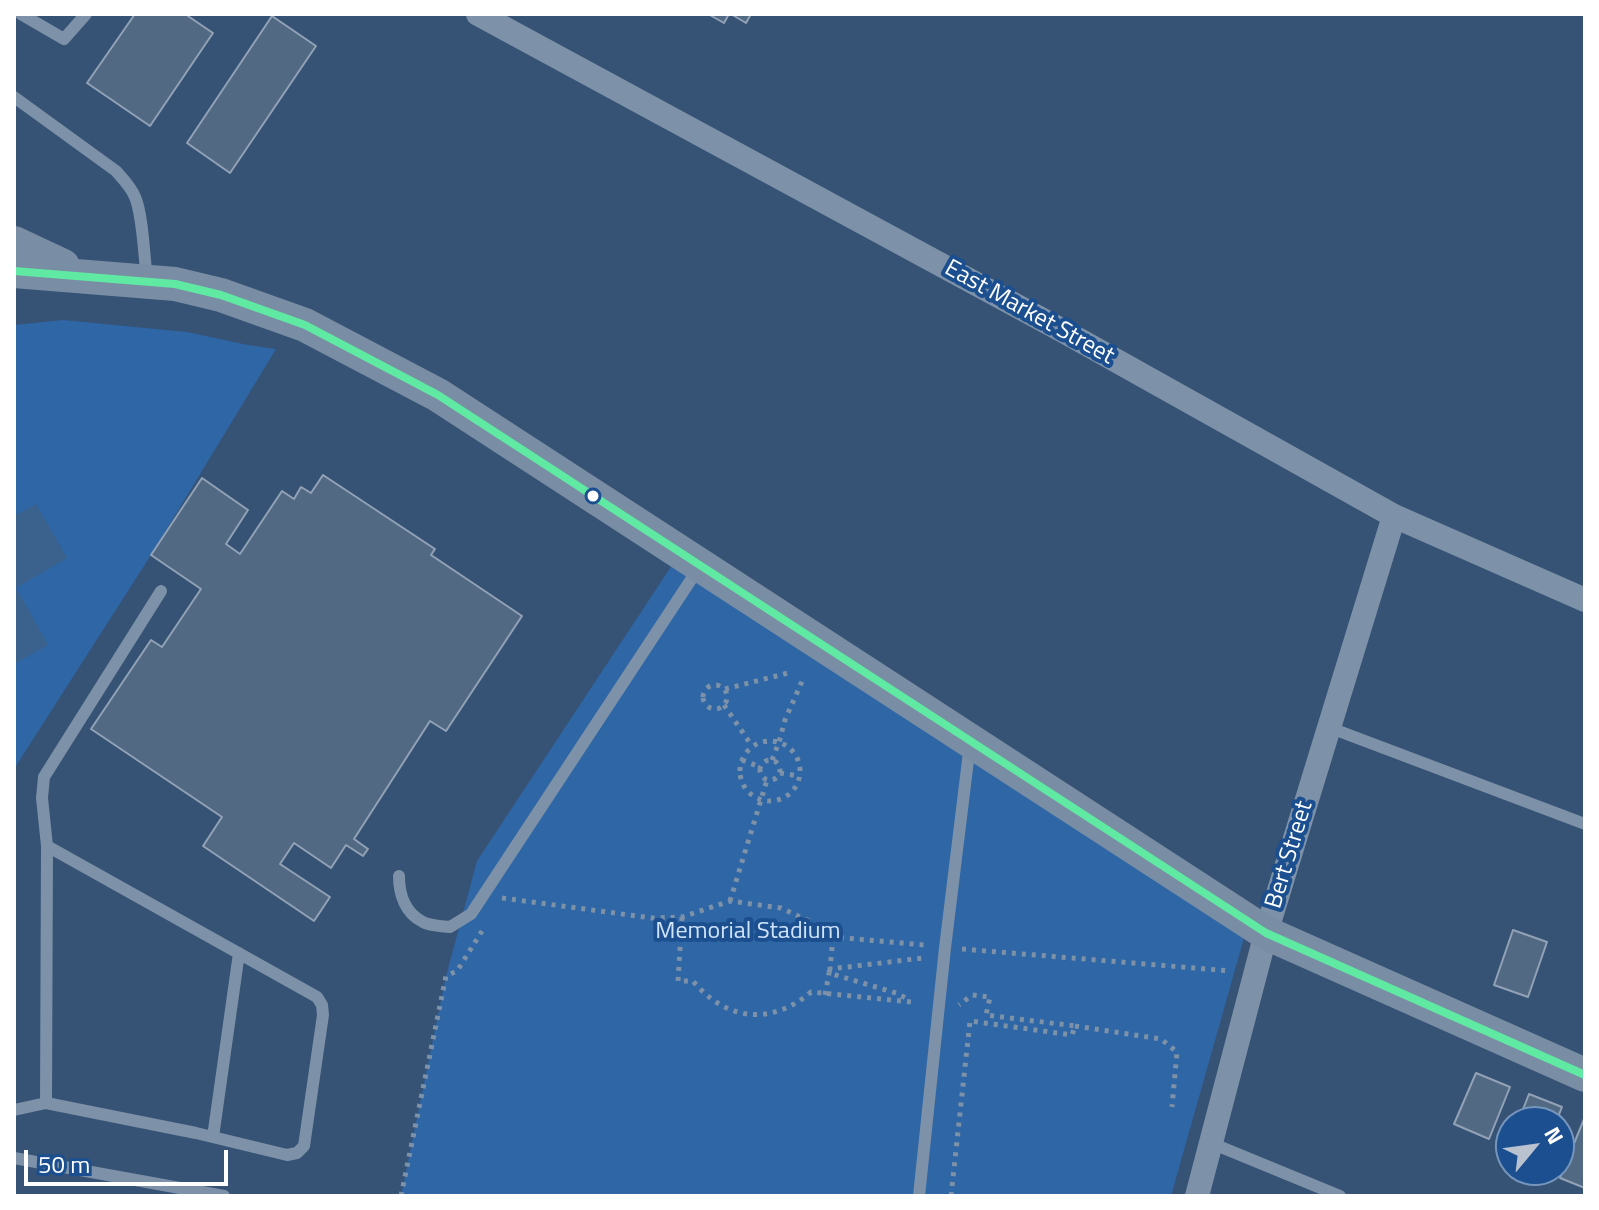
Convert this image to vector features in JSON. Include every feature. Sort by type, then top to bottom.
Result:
[{"type":"main road","points":[[14,243],[85,276]]},
{"type":"main road","points":[[14,271],[175,284],[221,295],[305,325],[438,395],[1266,933],[1585,1075]]},
{"type":"main road","points":[[14,295],[85,276]]},
{"type":"street","name":"East Market Street","points":[[483,15],[1065,332],[1394,516],[1585,600]]},
{"type":"street","name":"Bert Street","points":[[1197,1196],[1266,933],[1394,516]]},
{"type":"lane","points":[[21,14],[64,39],[86,14]]},
{"type":"lane","points":[[14,97],[116,171],[128,186],[139,212],[147,282]]},
{"type":"lane","points":[[399,876],[399,894],[410,911],[424,922],[450,927],[471,914],[701,566]]},
{"type":"lane","points":[[46,1103],[47,846],[42,798],[44,777],[161,591]]},
{"type":"lane","points":[[1327,727],[1585,824]]},
{"type":"lane","points":[[919,1196],[970,741]]},
{"type":"lane","points":[[14,1110],[46,1103],[287,1155],[297,1153],[304,1146],[323,1015],[317,997],[47,846]]},
{"type":"lane","points":[[213,1137],[239,953]]},
{"type":"lane","points":[[1211,1143],[1340,1196]]},
{"type":"lane","points":[[14,1158],[224,1196]]},
{"type":"path","points":[[725,689],[792,672]]},
{"type":"path","points":[[772,760],[803,679]]},
{"type":"path","points":[[711,685],[725,689],[727,697],[724,705],[718,709],[710,708],[703,698],[704,691],[711,685]]},
{"type":"path","points":[[724,705],[752,746]]},
{"type":"path","points":[[760,742],[779,742],[793,752],[799,776],[790,793],[782,798],[762,800],[753,796],[741,780],[741,760],[752,746],[760,742]]},
{"type":"path","points":[[741,760],[760,767]]},
{"type":"path","points":[[760,767],[766,760],[772,760],[778,763],[780,773]]},
{"type":"path","points":[[760,767],[762,776],[767,780],[780,773],[799,776]]},
{"type":"path","points":[[730,901],[767,780]]},
{"type":"path","points":[[504,899],[513,886]]},
{"type":"path","points":[[489,888],[504,899],[652,918],[682,917],[730,901],[781,908],[833,937],[924,945]]},
{"type":"path","points":[[682,917],[678,981],[693,981],[724,1007],[747,1015],[772,1013],[800,1002],[811,992],[912,1002],[896,993],[830,971]]},
{"type":"path","points":[[401,1196],[446,976],[457,971],[483,929]]},
{"type":"path","points":[[825,995],[833,937]]},
{"type":"path","points":[[945,948],[1240,972]]},
{"type":"path","points":[[830,971],[923,958]]},
{"type":"path","points":[[990,997],[986,1015],[1161,1039],[1177,1052],[1172,1107]]},
{"type":"path","points":[[951,1196],[970,1021],[1072,1035],[1075,1026]]},
{"type":"green space","points":[[63,320],[187,332],[276,349],[151,555],[14,769],[14,325]]},
{"type":"green space","name":"Memorial Stadium","points":[[672,565],[1244,938],[1171,1196],[401,1196],[446,976],[477,861]]},
{"type":"shaded area","points":[[36,504],[67,558],[16,588],[48,645],[14,664],[14,516]]},
{"type":"building","points":[[135,14],[185,14],[213,33],[150,126],[87,83]]},
{"type":"building","points":[[708,14],[729,14],[724,23]]},
{"type":"building","points":[[731,14],[751,14],[746,23]]},
{"type":"building","points":[[272,16],[316,46],[230,173],[187,143]]},
{"type":"building","points":[[323,475],[435,549],[431,555],[522,616],[446,731],[430,721],[354,839],[368,849],[363,856],[346,845],[331,868],[294,843],[280,864],[330,897],[314,921],[203,846],[222,817],[91,729],[151,640],[162,647],[201,589],[151,555],[202,478],[248,510],[226,544],[240,554],[282,491],[294,499],[301,487],[311,493]]},
{"type":"building","points":[[1513,930],[1547,942],[1528,997],[1494,985]]},
{"type":"building","points":[[1476,1073],[1510,1087],[1502,1106],[1495,1106],[1495,1124],[1489,1139],[1454,1124]]},
{"type":"building","points":[[1529,1094],[1559,1106],[1524,1106]]},
{"type":"building","points":[[1585,1119],[1585,1188],[1575,1184],[1575,1141]]},
{"type":"transit line","points":[[14,271],[175,284],[221,295],[305,325],[438,395],[1266,933],[1585,1075]]}]
